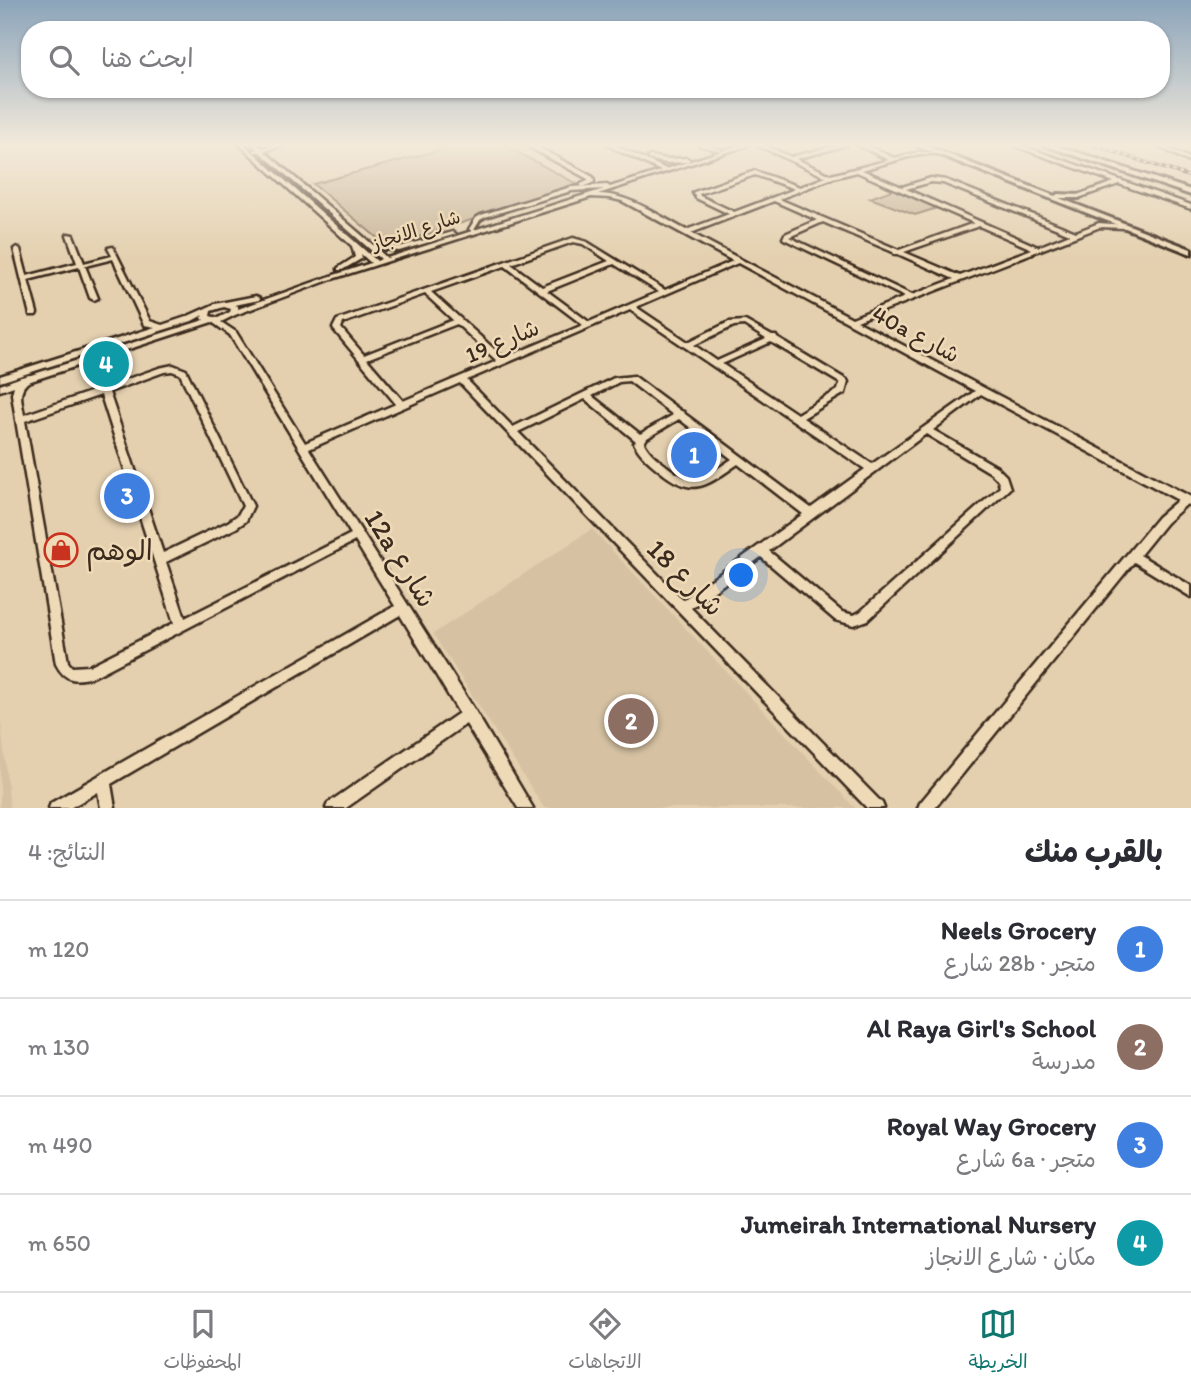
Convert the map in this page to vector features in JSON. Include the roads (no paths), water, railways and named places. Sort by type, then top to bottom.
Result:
[{"type":"highway","points":[[1160,183],[1191,193]]},
{"type":"main road","points":[[1013,183],[1100,221],[1124,226],[1191,249]]},
{"type":"main road","points":[[1021,183],[1191,249]]},
{"type":"main road","points":[[1024,187],[1071,201],[1079,196]]},
{"type":"main road","points":[[1056,195],[1079,196]]},
{"type":"street","points":[[289,183],[375,262]]},
{"type":"street","points":[[295,183],[386,259]]},
{"type":"street","points":[[273,297],[289,296],[474,236],[478,219],[483,216],[589,183]]},
{"type":"street","name":"شارع الانجاز","points":[[211,317],[227,304],[386,259],[620,183]]},
{"type":"street","name":"شارع الانجاز","points":[[386,259],[458,233],[632,183]]},
{"type":"street","points":[[726,183],[696,193],[698,197],[734,214]]},
{"type":"street","points":[[782,183],[800,189]]},
{"type":"street","points":[[693,231],[816,183]]},
{"type":"street","points":[[887,183],[1036,250]]},
{"type":"street","points":[[901,189],[922,183]]},
{"type":"street","points":[[948,183],[1075,235]]},
{"type":"street","points":[[1079,196],[1116,183]]},
{"type":"street","points":[[1120,183],[1191,207]]},
{"type":"street","points":[[571,189],[607,187]]},
{"type":"street","points":[[621,187],[617,193],[624,200]]},
{"type":"street","name":"40a شارع","points":[[593,196],[610,196],[624,200],[677,228],[693,231],[737,260],[853,323],[1185,498]]},
{"type":"street","points":[[774,199],[958,280]]},
{"type":"street","points":[[822,220],[787,235],[786,238],[909,300]]},
{"type":"street","points":[[853,323],[1075,235],[1100,221]]},
{"type":"street","points":[[896,253],[978,224]]},
{"type":"street","points":[[364,239],[379,248],[394,250],[458,233]]},
{"type":"street","points":[[70,235],[94,298]]},
{"type":"street","points":[[401,405],[337,328],[338,323],[566,241],[576,240],[664,292]]},
{"type":"street","points":[[291,287],[353,264],[360,255],[352,243]]},
{"type":"street","points":[[17,248],[33,313]]},
{"type":"street","points":[[24,279],[113,253],[147,323]]},
{"type":"street","name":"شارع 19","points":[[304,447],[737,260]]},
{"type":"street","points":[[542,290],[614,261]]},
{"type":"street","name":"شارع الانجاز","points":[[211,317],[233,313],[375,262]]},
{"type":"street","points":[[505,263],[588,325]]},
{"type":"street","points":[[426,291],[503,362]]},
{"type":"street","points":[[227,304],[235,308],[233,334]]},
{"type":"street","points":[[631,306],[872,469]]},
{"type":"street","points":[[0,379],[165,327],[211,317]]},
{"type":"street","points":[[0,389],[211,317]]},
{"type":"street","name":"12a شارع","points":[[211,317],[233,334],[526,808]]},
{"type":"street","points":[[363,358],[458,321]]},
{"type":"street","points":[[688,345],[740,322],[773,338],[838,377],[845,385],[842,391],[797,418]]},
{"type":"street","points":[[147,323],[165,327]]},
{"type":"street","points":[[137,336],[147,323]]},
{"type":"street","points":[[716,364],[773,338]]},
{"type":"street","points":[[20,420],[173,369],[183,372],[248,506],[242,518],[232,526],[161,559]]},
{"type":"street","points":[[29,377],[19,385],[16,394],[20,420],[62,664],[64,669],[75,675],[90,672],[358,536]]},
{"type":"street","points":[[512,431],[628,377],[637,380],[811,514]]},
{"type":"street","name":"شارع 18","points":[[462,380],[877,808]]},
{"type":"street","points":[[0,389],[16,394]]},
{"type":"street","points":[[682,608],[978,389]]},
{"type":"street","points":[[104,391],[181,625]]},
{"type":"street","points":[[585,396],[640,439],[642,450],[674,479],[686,485],[700,484],[739,459]]},
{"type":"street","points":[[640,439],[681,414]]},
{"type":"street","points":[[762,551],[839,616],[854,620],[864,616],[1005,488],[1003,479],[994,470],[926,430]]},
{"type":"street","points":[[925,808],[1162,520],[1185,498]]},
{"type":"street","points":[[1133,556],[1191,592]]},
{"type":"street","points":[[56,808],[402,607]]},
{"type":"street","points":[[332,808],[469,714]]},
{"type":"street","points":[[103,781],[108,808]]},
{"type":"place","name":"Jumeirah International Nursery","points":[[106,364]]},
{"type":"place","name":"Neels Grocery","points":[[694,455]]},
{"type":"place","name":"Royal Way Grocery","points":[[127,496]]},
{"type":"place","name":"الوهم","points":[[61,550]]},
{"type":"place","name":"Al Raya Girl's School","points":[[631,721]]}]
